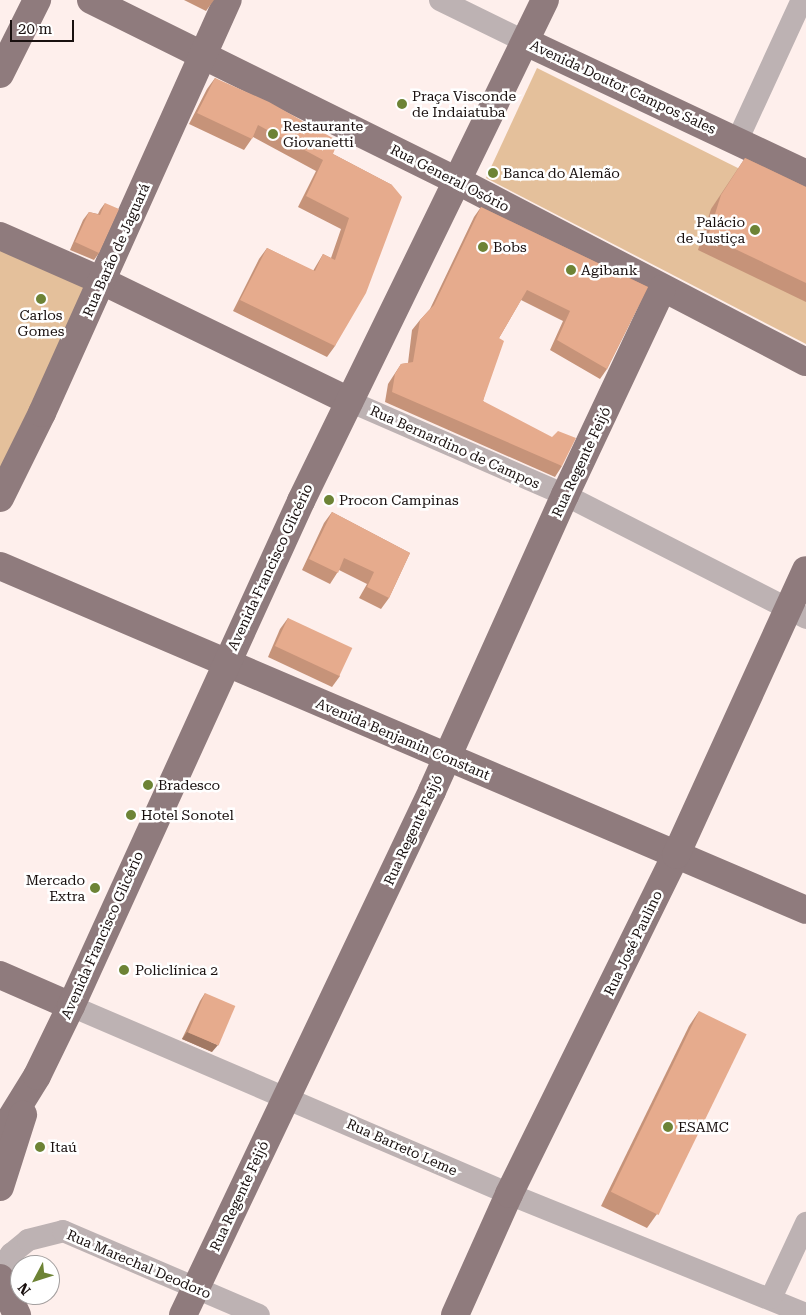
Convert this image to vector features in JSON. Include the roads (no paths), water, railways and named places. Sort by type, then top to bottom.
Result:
[{"type":"main road","points":[[0,74],[37,0]]},
{"type":"main road","name":"Rua General Osório","points":[[91,0],[204,54],[458,181],[662,289],[806,362]]},
{"type":"main road","name":"Rua Barão de Jaguará","points":[[0,498],[102,281],[228,0]]},
{"type":"main road","name":"Avenida Francisco Glicério","points":[[0,1136],[37,1076],[71,1006],[225,663],[349,401],[545,0]]},
{"type":"main road","name":"Avenida Doutor Campos Sales","points":[[526,42],[806,174]]},
{"type":"main road","name":"Rua Bernardino de Campos","points":[[1,240],[102,281],[349,401]]},
{"type":"main road","name":"Rua Regente Feijó","points":[[183,1315],[285,1096],[447,758],[565,496],[662,289]]},
{"type":"main road","name":"Avenida Benjamin Constant","points":[[0,566],[806,910]]},
{"type":"main road","name":"Rua José Paulino","points":[[455,1315],[509,1194],[796,613],[806,570]]},
{"type":"main road","name":"Rua Barreto Leme","points":[[0,975],[71,1006]]},
{"type":"main road","points":[[0,1187],[37,1076]]},
{"type":"main road","points":[[0,1278],[16,1315]]},
{"type":"street","name":"Avenida Doutor Campos Sales","points":[[440,0],[526,42]]},
{"type":"street","points":[[737,141],[802,0]]},
{"type":"street","name":"Rua Bernardino de Campos","points":[[349,401],[565,496],[796,613]]},
{"type":"street","name":"Rua Barreto Leme","points":[[71,1006],[285,1096],[509,1194],[772,1298],[806,1314]]},
{"type":"street","points":[[772,1298],[806,1223]]},
{"type":"street","name":"Rua Marechal Deodoro","points":[[0,1269],[10,1254],[28,1240],[63,1231],[259,1315]]},
{"type":"place","name":"Praça Visconde de Indaiatuba","points":[[402,104]]},
{"type":"place","name":"Restaurante Giovanetti","points":[[273,134]]},
{"type":"place","name":"Banca do Alemão","points":[[493,173]]},
{"type":"place","name":"Palácio de Justiça","points":[[755,230]]},
{"type":"place","name":"Bobs","points":[[483,247]]},
{"type":"place","name":"Agibank","points":[[571,270]]},
{"type":"place","name":"Carlos Gomes","points":[[41,299]]},
{"type":"place","name":"Procon Campinas","points":[[329,500]]},
{"type":"place","name":"Bradesco","points":[[148,785]]},
{"type":"place","name":"Hotel Sonotel","points":[[131,815]]},
{"type":"place","name":"Mercado Extra","points":[[95,888]]},
{"type":"place","name":"Policlínica 2","points":[[124,970]]},
{"type":"place","name":"ESAMC","points":[[668,1127]]},
{"type":"place","name":"Itaú","points":[[40,1147]]}]
